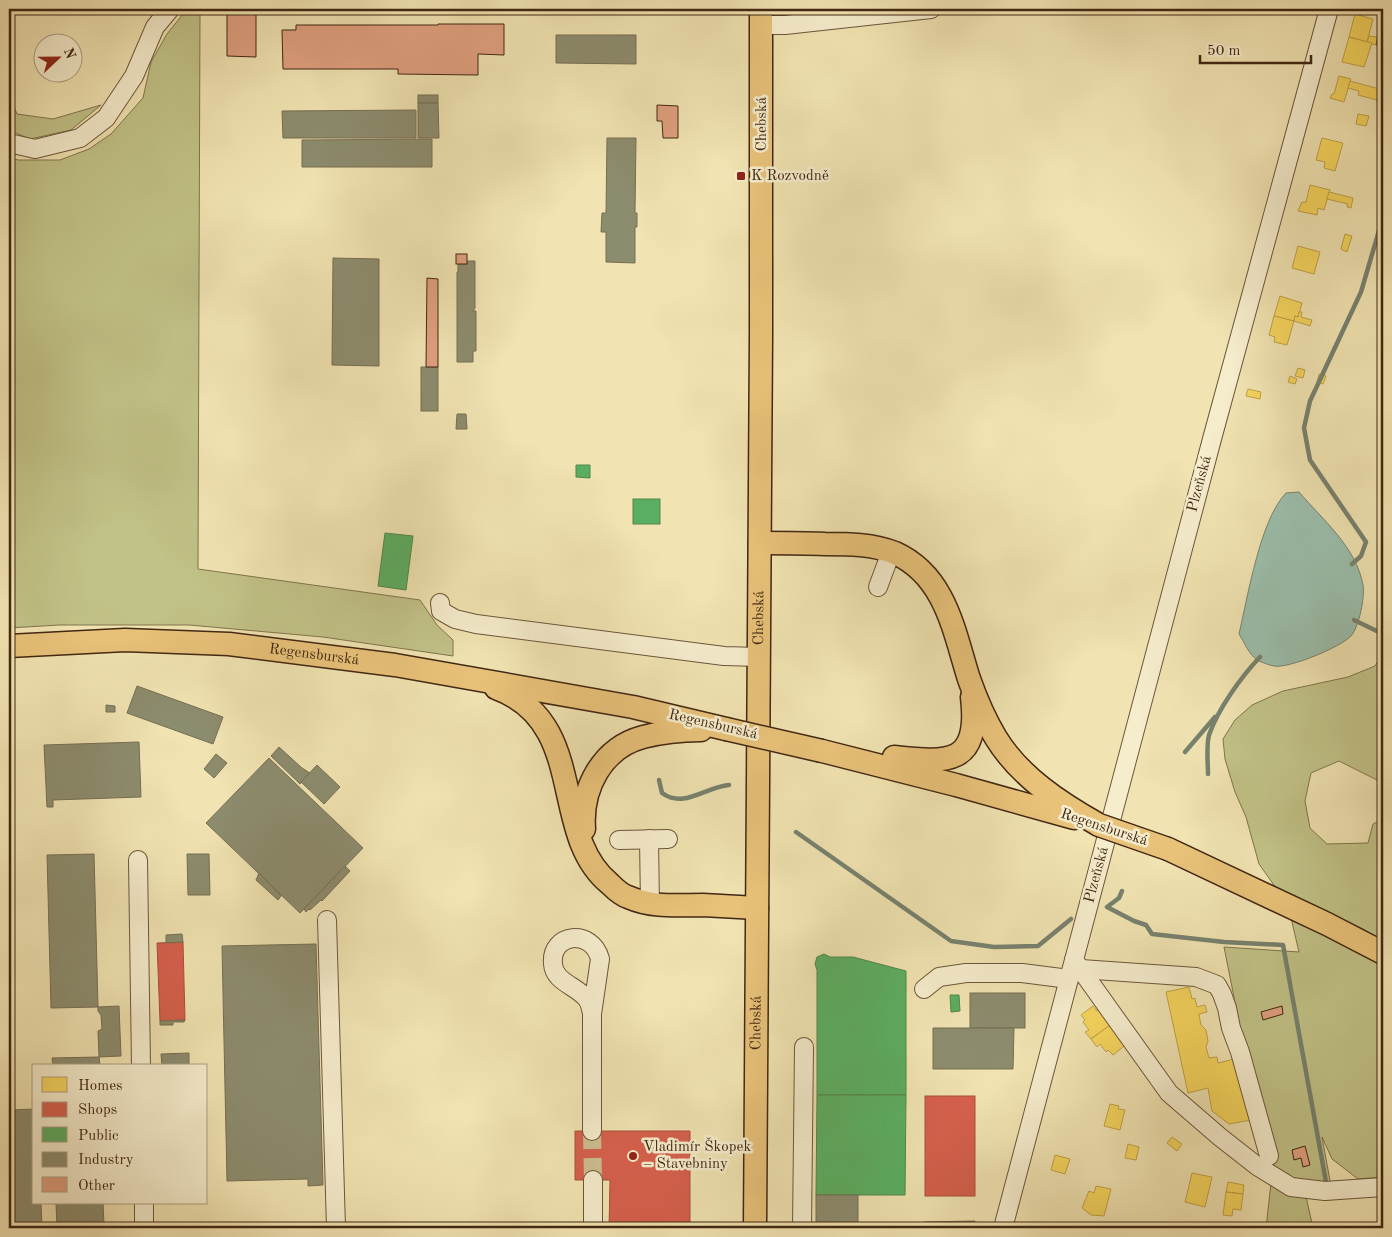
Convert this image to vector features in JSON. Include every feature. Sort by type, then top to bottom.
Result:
[{"type":"main road","name":"Chebská","points":[[755,1228],[760,543],[761,17]]},
{"type":"main road","points":[[760,543],[856,544],[891,552],[918,567],[941,595],[953,625],[970,681],[990,727],[1010,758],[1070,813]]},
{"type":"main road","name":"Regensburská","points":[[9,646],[125,640],[230,644],[395,665],[633,707],[688,725],[726,729],[822,751],[848,755],[1070,813],[1186,857],[1327,924],[1383,953]]},
{"type":"main road","points":[[450,674],[481,682],[504,691],[525,705],[546,729],[559,756],[578,834],[585,852],[593,867],[626,897],[650,905],[757,908]]},
{"type":"main road","points":[[848,755],[932,761],[958,754],[967,746],[973,732],[974,711],[970,681]]},
{"type":"main road","points":[[593,867],[588,850],[584,820],[587,794],[597,771],[606,758],[623,746],[642,737],[688,725]]},
{"type":"street","points":[[9,143],[35,149],[80,138],[106,118],[134,76],[155,27],[170,9]]},
{"type":"street","points":[[761,17],[785,25],[931,9]]},
{"type":"street","name":"Plzeňská","points":[[1004,1228],[1075,969],[1214,429],[1329,9]]},
{"type":"street","points":[[878,587],[891,552]]},
{"type":"street","points":[[440,603],[441,611],[455,619],[476,624],[724,656],[759,657]]},
{"type":"street","points":[[649,839],[650,905]]},
{"type":"street","points":[[619,840],[668,839]]},
{"type":"street","points":[[138,860],[142,1064]]},
{"type":"street","points":[[327,920],[336,1228]]},
{"type":"street","points":[[1075,969],[1169,1093],[1220,1137],[1258,1166],[1291,1187],[1325,1191],[1383,1187]]},
{"type":"street","points":[[924,989],[939,977],[966,973],[1022,973],[1075,969],[1196,977],[1217,985],[1227,1008],[1231,1028],[1240,1052],[1269,1156]]},
{"type":"street","points":[[592,1014],[592,1131]]},
{"type":"street","points":[[802,1228],[804,1046]]},
{"type":"street","points":[[592,1180],[593,1228]]},
{"type":"street","points":[[144,1204],[144,1228]]},
{"type":"green space","points":[[190,9],[200,9],[198,569],[420,600],[437,625],[453,640],[453,656],[323,637],[189,625],[59,625],[9,628],[9,157],[18,160],[60,160],[89,149],[111,134],[143,98],[151,62],[167,34],[183,14]]},
{"type":"green space","points":[[9,94],[17,114],[53,119],[101,105],[71,130],[30,139],[9,130]]},
{"type":"green space","points":[[1383,653],[1383,783],[1339,761],[1311,773],[1305,801],[1310,828],[1327,844],[1368,843],[1373,824],[1383,819],[1383,941],[1363,929],[1276,888],[1259,864],[1246,817],[1235,792],[1225,759],[1223,739],[1235,720],[1252,705],[1283,691],[1348,677],[1375,666]]},
{"type":"green space","points":[[1291,918],[1383,966],[1383,1177],[1358,1179],[1332,1159],[1322,1137],[1331,1186],[1303,1183],[1313,1228],[1266,1228],[1271,1183],[1224,947],[1299,952]]},
{"type":"shaded area","points":[[1299,492],[1346,546],[1353,558],[1363,585],[1362,604],[1354,632],[1345,641],[1302,661],[1274,666],[1253,657],[1239,634],[1256,559],[1269,521],[1286,493]]},
{"type":"building: Homes","points":[[1355,14],[1373,19],[1367,42],[1349,37]]},
{"type":"building: Homes","points":[[1369,36],[1377,37],[1376,45],[1367,42]]},
{"type":"building: Homes","points":[[1349,37],[1372,43],[1364,67],[1342,62]]},
{"type":"building: Homes","points":[[1339,76],[1351,79],[1344,102],[1330,98],[1334,94]]},
{"type":"building: Homes","points":[[1350,81],[1383,90],[1380,103],[1377,100],[1358,95],[1359,91],[1348,88]]},
{"type":"building: Homes","points":[[1358,114],[1369,116],[1366,126],[1356,124]]},
{"type":"building: Homes","points":[[1322,138],[1343,143],[1335,171],[1324,168],[1325,162],[1316,160]]},
{"type":"building: Homes","points":[[1310,185],[1330,190],[1324,210],[1318,208],[1317,215],[1298,211],[1302,202],[1306,202]]},
{"type":"building: Homes","points":[[1329,192],[1353,198],[1351,208],[1347,207],[1348,204],[1327,199]]},
{"type":"building: Homes","points":[[1345,234],[1352,236],[1347,252],[1341,249]]},
{"type":"building: Homes","points":[[1298,246],[1320,252],[1314,274],[1292,268]]},
{"type":"building: Homes","points":[[1280,296],[1302,303],[1298,317],[1295,316],[1294,321],[1274,316]]},
{"type":"building: Homes","points":[[1299,312],[1302,312],[1301,317],[1312,320],[1310,326],[1294,321],[1295,316],[1298,317]]},
{"type":"building: Homes","points":[[1274,316],[1294,321],[1287,345],[1274,342],[1275,337],[1269,335]]},
{"type":"building: Homes","points":[[1298,368],[1305,370],[1303,378],[1295,376]]},
{"type":"building: Homes","points":[[1319,374],[1326,376],[1323,384],[1317,382]]},
{"type":"building: Homes","points":[[1290,376],[1297,379],[1295,384],[1288,382]]},
{"type":"building: Homes","points":[[1248,389],[1261,392],[1260,399],[1246,396]]},
{"type":"building: Homes","points":[[1189,987],[1192,999],[1195,998],[1197,1007],[1205,1005],[1207,1012],[1199,1014],[1201,1025],[1206,1030],[1208,1041],[1206,1047],[1209,1058],[1217,1057],[1218,1063],[1238,1058],[1251,1120],[1229,1124],[1212,1111],[1208,1088],[1188,1093],[1166,992]]},
{"type":"building: Homes","points":[[1093,1006],[1097,1011],[1099,1010],[1110,1025],[1091,1039],[1085,1032],[1089,1030],[1083,1022],[1085,1020],[1081,1015]]},
{"type":"building: Homes","points":[[1110,1025],[1122,1040],[1120,1041],[1124,1046],[1113,1055],[1108,1050],[1106,1052],[1100,1044],[1097,1047],[1091,1039]]},
{"type":"building: Homes","points":[[1110,1104],[1119,1106],[1118,1109],[1125,1110],[1120,1130],[1104,1126]]},
{"type":"building: Homes","points":[[1172,1137],[1182,1144],[1177,1151],[1167,1143]]},
{"type":"building: Homes","points":[[1128,1144],[1139,1147],[1136,1160],[1125,1158]]},
{"type":"building: Homes","points":[[1055,1155],[1070,1159],[1065,1174],[1051,1170]]},
{"type":"building: Homes","points":[[1192,1173],[1212,1177],[1205,1207],[1185,1202]]},
{"type":"building: Homes","points":[[1228,1182],[1244,1185],[1243,1194],[1226,1192]]},
{"type":"building: Homes","points":[[1096,1186],[1111,1189],[1104,1216],[1091,1215],[1082,1208],[1089,1191],[1094,1193]]},
{"type":"building: Homes","points":[[1226,1192],[1243,1194],[1241,1210],[1233,1209],[1232,1216],[1223,1215]]},
{"type":"building: Shops","points":[[183,942],[185,1020],[160,1021],[157,943]]},
{"type":"building: Shops","points":[[925,1096],[975,1096],[975,1196],[925,1196]]},
{"type":"building: Shops","name":"Vladimír Škopek – Stavebniny","points":[[575,1131],[690,1131],[690,1228],[609,1228],[610,1180],[575,1180]]},
{"type":"building: Public","points":[[576,465],[590,465],[590,478],[576,477]]},
{"type":"building: Public","points":[[633,499],[660,499],[660,524],[633,524]]},
{"type":"building: Public","points":[[385,533],[413,536],[406,590],[378,586]]},
{"type":"building: Public","points":[[824,954],[830,957],[853,957],[906,971],[906,1095],[817,1095],[817,970],[815,964],[817,957]]},
{"type":"building: Public","points":[[950,995],[959,995],[960,1011],[951,1012]]},
{"type":"building: Public","points":[[817,1095],[906,1095],[905,1195],[816,1195]]},
{"type":"building: Industry","points":[[1379,32],[1383,33],[1383,46],[1376,45]]},
{"type":"building: Industry","points":[[556,35],[636,35],[636,64],[556,63]]},
{"type":"building: Industry","points":[[418,95],[438,95],[438,103],[418,103]]},
{"type":"building: Industry","points":[[418,103],[438,103],[439,138],[418,138]]},
{"type":"building: Industry","points":[[416,110],[416,138],[283,138],[282,111]]},
{"type":"building: Industry","points":[[607,138],[636,138],[635,213],[637,213],[637,227],[635,227],[635,263],[606,262],[606,232],[601,232],[602,213],[606,213]]},
{"type":"building: Industry","points":[[432,139],[432,167],[302,167],[302,140]]},
{"type":"building: Industry","points":[[333,258],[379,259],[379,366],[332,365]]},
{"type":"building: Industry","points":[[467,261],[475,261],[475,308],[473,311],[476,311],[476,351],[473,351],[473,362],[457,362],[457,272],[458,264],[467,264]]},
{"type":"building: Industry","points":[[421,367],[438,367],[438,411],[421,411]]},
{"type":"building: Industry","points":[[457,414],[466,414],[467,429],[456,429]]},
{"type":"building: Industry","points":[[137,686],[223,717],[213,744],[127,713]]},
{"type":"building: Industry","points":[[106,705],[115,706],[115,712],[106,712]]},
{"type":"building: Industry","points":[[139,742],[141,797],[53,800],[53,807],[47,807],[44,745]]},
{"type":"building: Industry","points":[[279,747],[310,773],[300,784],[271,756]]},
{"type":"building: Industry","points":[[216,754],[227,763],[214,778],[204,769]]},
{"type":"building: Industry","points":[[269,758],[363,848],[300,913],[206,823]]},
{"type":"building: Industry","points":[[317,765],[340,787],[324,804],[301,782]]},
{"type":"building: Industry","points":[[94,854],[98,1007],[51,1008],[47,855]]},
{"type":"building: Industry","points":[[187,854],[209,854],[210,895],[188,895]]},
{"type":"building: Industry","points":[[345,866],[350,871],[322,901],[306,912],[304,909]]},
{"type":"building: Industry","points":[[259,873],[281,896],[278,900],[256,880]]},
{"type":"building: Industry","points":[[182,934],[183,942],[166,943],[166,935]]},
{"type":"building: Industry","points":[[316,944],[323,1185],[308,1186],[308,1179],[227,1181],[222,946]]},
{"type":"building: Industry","points":[[970,993],[1025,993],[1025,1028],[970,1028]]},
{"type":"building: Industry","points":[[119,1006],[121,1056],[99,1057],[98,1031],[102,1029],[101,1015],[98,1007]]},
{"type":"building: Industry","points":[[185,1020],[184,1022],[173,1022],[173,1025],[160,1025],[160,1021]]},
{"type":"building: Industry","points":[[933,1028],[1014,1028],[1013,1069],[933,1069]]},
{"type":"building: Industry","points":[[189,1053],[189,1064],[162,1064],[161,1054]]},
{"type":"building: Industry","points":[[99,1057],[100,1064],[53,1064],[52,1058]]},
{"type":"building: Industry","points":[[32,1109],[32,1204],[41,1204],[42,1228],[9,1228],[9,1110]]},
{"type":"building: Industry","points":[[816,1195],[858,1195],[858,1228],[816,1228]]},
{"type":"building: Industry","points":[[56,1204],[103,1204],[104,1225],[127,1224],[127,1228],[57,1227]]},
{"type":"building: Industry","points":[[975,1221],[975,1228],[924,1228],[924,1222]]},
{"type":"building: Other","points":[[227,10],[256,10],[256,57],[227,56]]},
{"type":"building: Other","points":[[504,24],[504,55],[478,54],[478,75],[398,74],[398,69],[283,69],[282,30],[296,30],[296,25]]},
{"type":"building: Other","points":[[657,105],[678,106],[678,138],[663,138],[662,121],[657,121]]},
{"type":"building: Other","points":[[456,254],[467,254],[467,264],[456,264]]},
{"type":"building: Other","points":[[427,278],[438,279],[438,367],[426,367]]},
{"type":"building: Other","points":[[1282,1006],[1283,1014],[1263,1020],[1261,1012]]},
{"type":"building: Other","points":[[1305,1146],[1310,1165],[1303,1167],[1301,1158],[1294,1160],[1292,1150]]},
{"type":"waterway","points":[[1352,564],[1361,556],[1366,542],[1310,460],[1304,428],[1310,401],[1361,292],[1383,217]]},
{"type":"waterway","points":[[1354,620],[1383,634]]},
{"type":"waterway","points":[[1208,774],[1208,744],[1213,725],[1231,694],[1260,657]]},
{"type":"waterway","points":[[1185,752],[1215,717]]},
{"type":"waterway","points":[[659,780],[662,793],[678,799],[695,796],[729,785]]},
{"type":"waterway","points":[[796,832],[951,941],[994,947],[1038,946],[1071,919]]},
{"type":"waterway","points":[[1122,891],[1119,898],[1107,907],[1146,925],[1152,934],[1224,942],[1283,945],[1326,1182]]},
{"type":"tunnel","points":[[592,1131],[593,1180]]},
{"type":"place","name":"K Rozvodně","points":[[741,176]]},
{"type":"place","name":"Vladimír Škopek – Stavebniny","points":[[633,1156]]}]
